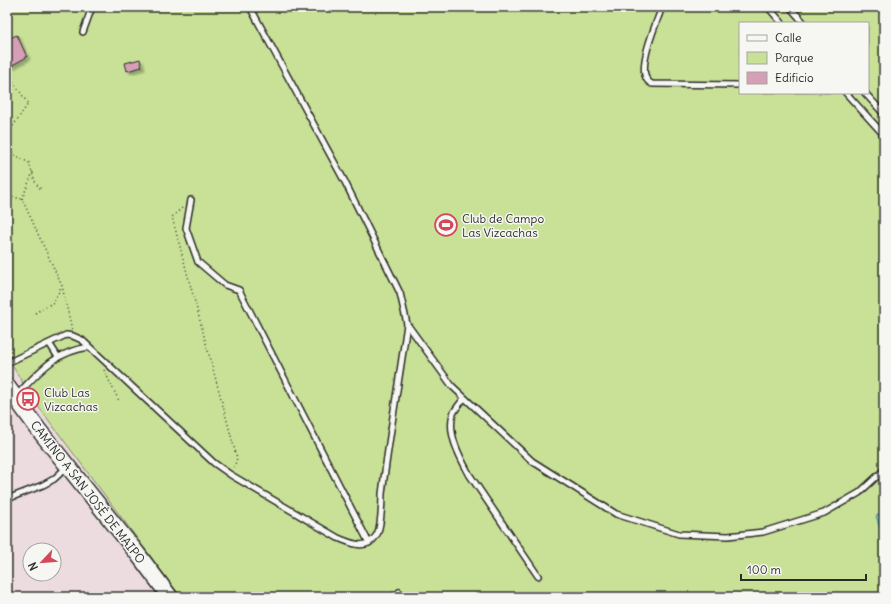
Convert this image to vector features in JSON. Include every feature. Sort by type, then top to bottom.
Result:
[{"type":"main road","name":"CAMINO A SAN JOSÉ DE MAIPO","points":[[11,392],[170,597]]},
{"type":"lane","points":[[83,32],[92,7]]},
{"type":"lane","points":[[7,363],[66,335],[82,340],[214,463],[231,475],[338,538],[356,545],[362,545],[369,543],[377,535],[407,324],[400,293],[345,182],[250,7]]},
{"type":"lane","points":[[662,7],[644,60],[644,74],[647,81],[652,84],[739,84]]},
{"type":"lane","points":[[768,7],[781,22]]},
{"type":"lane","points":[[790,7],[803,22]]},
{"type":"lane","points":[[847,94],[884,135]]},
{"type":"lane","points":[[867,94],[884,114]]},
{"type":"lane","points":[[191,200],[186,228],[198,262],[225,285],[239,290],[369,543]]},
{"type":"lane","points":[[407,324],[440,372],[464,398],[532,461],[616,514],[679,534],[728,536],[763,532],[824,513],[859,493],[884,470]]},
{"type":"lane","points":[[49,343],[58,357]]},
{"type":"lane","points":[[11,392],[58,357],[75,349],[89,347]]},
{"type":"lane","points":[[464,398],[454,413],[452,425],[455,444],[469,474],[538,576]]},
{"type":"lane","points":[[7,499],[43,485],[54,479],[68,467]]},
{"type":"lane","points":[[393,597],[400,595]]},
{"type":"path","points":[[7,72],[28,104],[7,135]]},
{"type":"path","points":[[7,141],[13,154],[29,163],[36,184],[42,190]]},
{"type":"path","points":[[33,172],[22,199],[62,286],[73,336]]},
{"type":"path","points":[[7,193],[8,196],[22,199]]},
{"type":"path","points":[[191,200],[172,217],[238,458],[231,475]]},
{"type":"path","points":[[35,313],[54,302],[62,286]]},
{"type":"path","points":[[97,355],[119,401]]},
{"type":"green space","name":"Club de Campo Las Vizcachas","points":[[7,7],[884,7],[884,597],[181,597],[32,398],[7,357]]},
{"type":"water","points":[[884,512],[884,542],[876,516]]},
{"type":"building","points":[[17,35],[27,57],[9,67],[7,63],[7,39]]},
{"type":"building","points":[[140,59],[142,67],[127,71],[125,63]]},
{"type":"place","name":"Club de Campo Las Vizcachas","points":[[446,225]]},
{"type":"place","name":"Club Las Vizcachas","points":[[28,399]]}]
